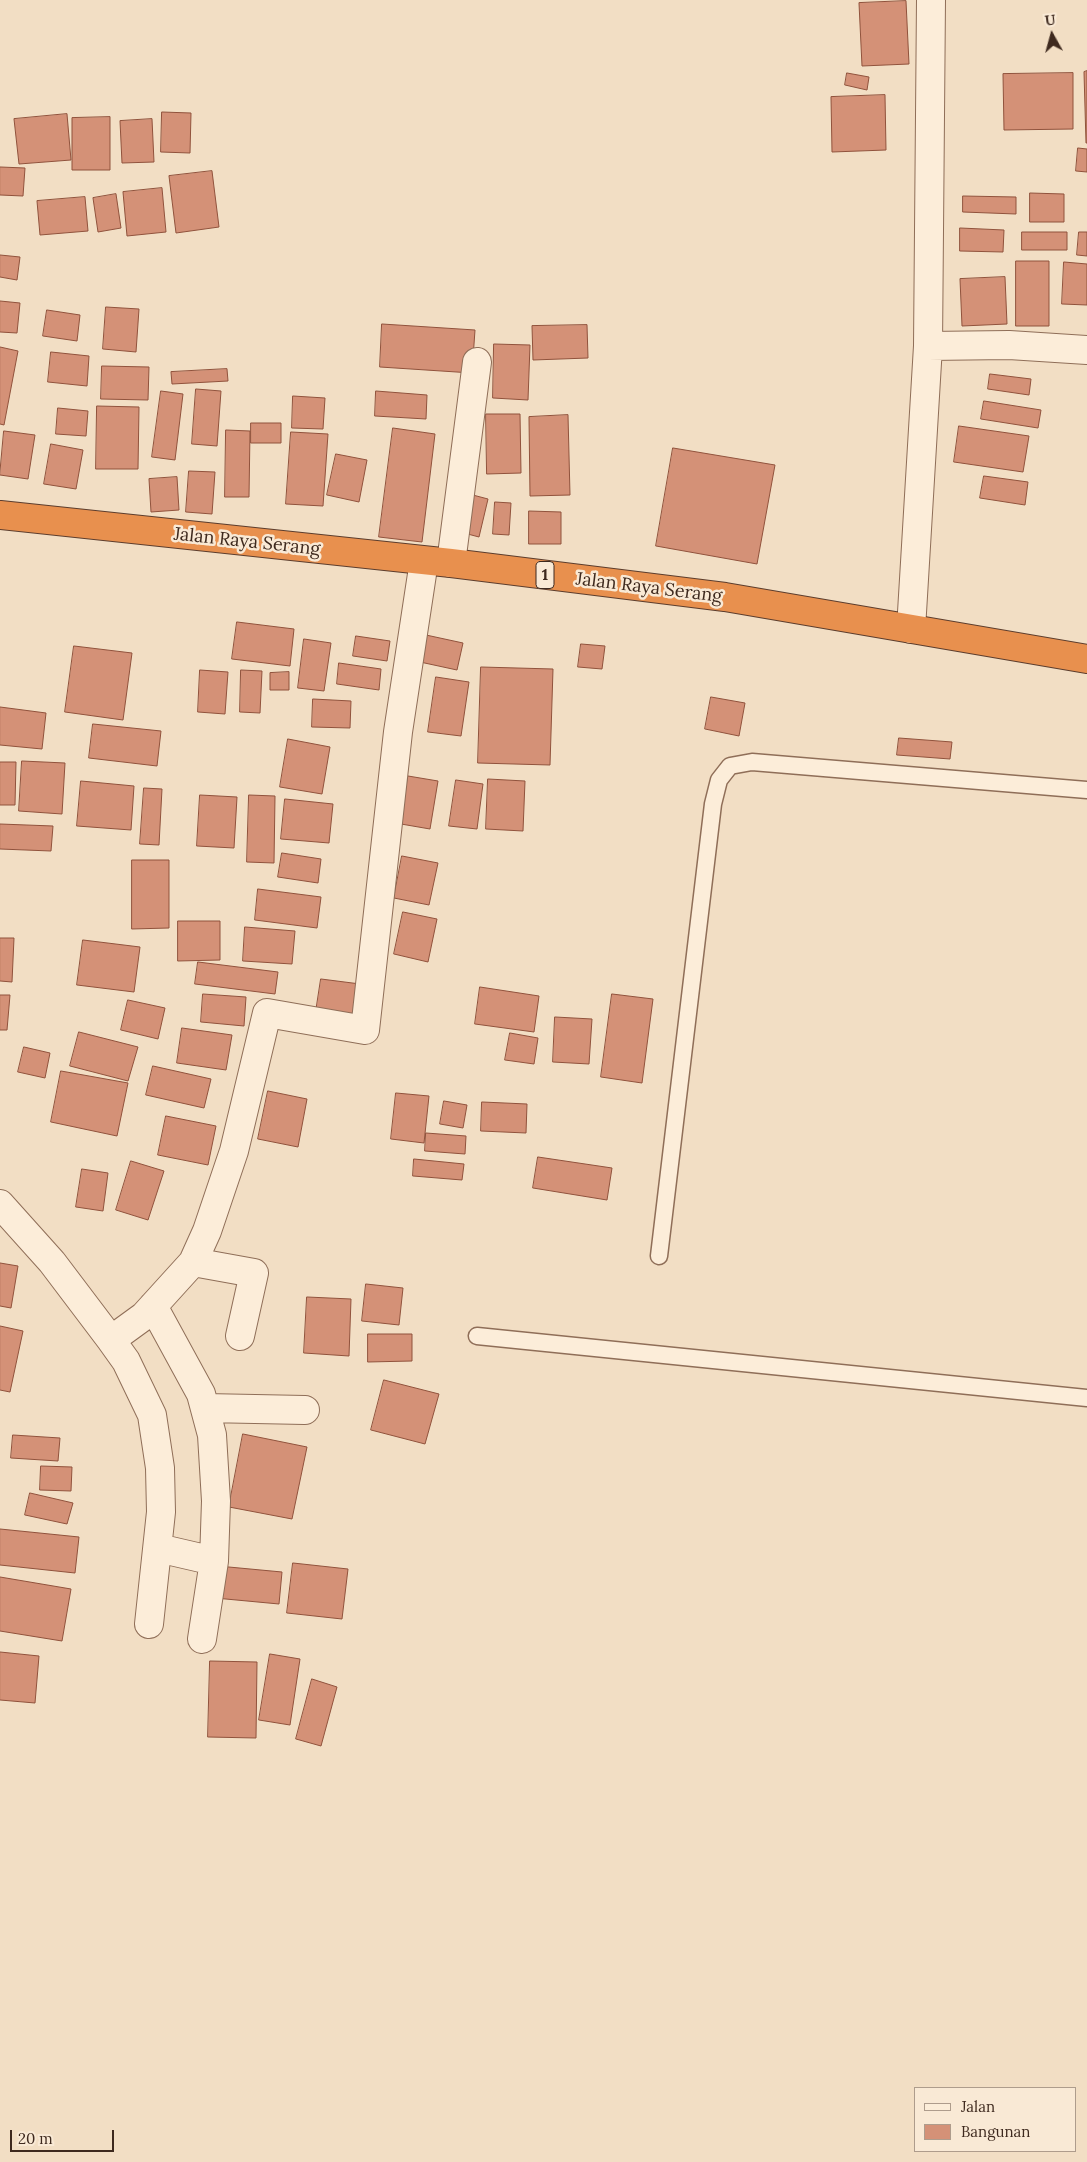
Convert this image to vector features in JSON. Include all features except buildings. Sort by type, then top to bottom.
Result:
[{"type":"highway","name":"Jalan Raya Serang","points":[[0,515],[451,563],[725,597],[1087,659]]},
{"type":"street","points":[[911,629],[928,346],[931,0]]},
{"type":"street","points":[[928,346],[1009,345],[1087,350]]},
{"type":"street","points":[[451,563],[477,362]]},
{"type":"street","points":[[115,1338],[148,1311],[193,1262],[207,1231],[234,1150],[267,1013],[365,1030],[398,732],[424,561]]},
{"type":"street","points":[[0,1204],[52,1262],[115,1338],[152,1415],[160,1468],[161,1512],[167,1550],[149,1624]]},
{"type":"street","points":[[193,1262],[254,1273],[240,1336]]},
{"type":"street","points":[[148,1311],[201,1394],[212,1435],[216,1501],[202,1639]]},
{"type":"street","points":[[205,1408],[305,1410]]},
{"type":"street","points":[[167,1550],[210,1560]]},
{"type":"lane","points":[[659,1256],[713,804],[719,780],[730,766],[752,762],[1087,790]]},
{"type":"lane","points":[[477,1336],[1087,1398]]}]
